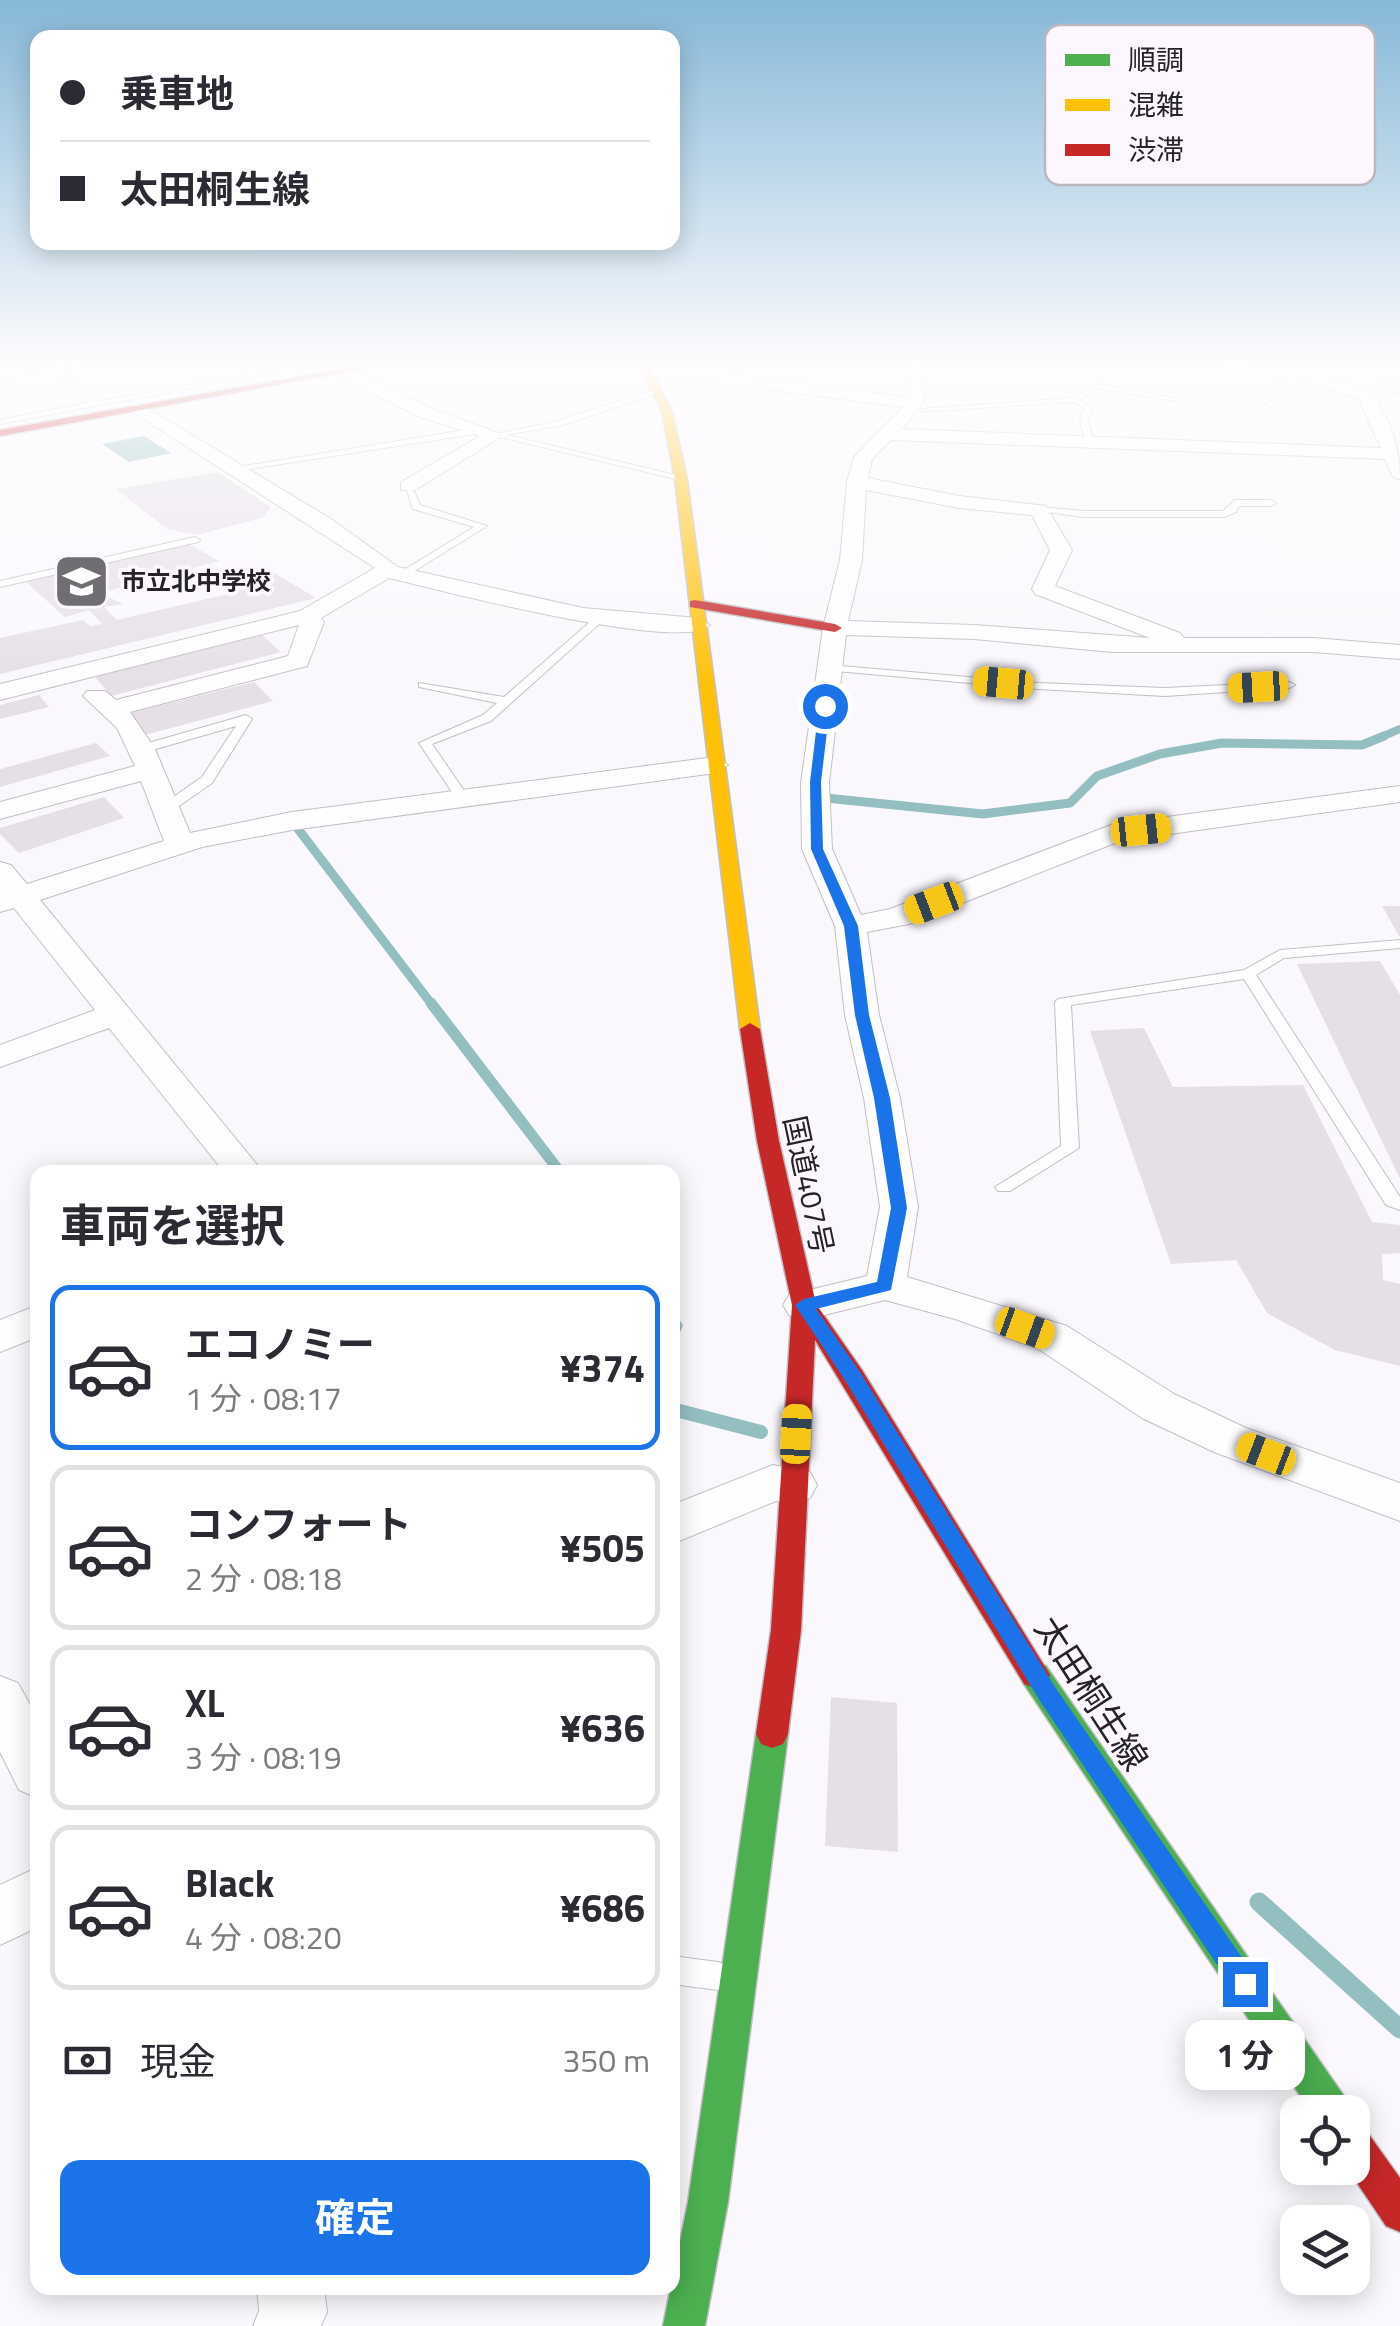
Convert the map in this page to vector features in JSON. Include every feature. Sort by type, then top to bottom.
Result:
[{"type":"main road","name":"国道407号","points":[[679,470],[742,983],[768,1141],[804,1305],[786,1630],[708,2202],[684,2326]]},
{"type":"main road","points":[[696,615],[835,628]]},
{"type":"main road","name":"太田桐生線","points":[[804,1305],[853,1377],[1048,1694],[1320,2095]]},
{"type":"main road","points":[[1370,2168],[1400,2212]]},
{"type":"street","points":[[239,470],[324,522],[395,573],[602,616],[672,626],[696,615]]},
{"type":"street","points":[[408,486],[432,470]]},
{"type":"street","points":[[860,470],[816,782],[817,849],[851,926],[862,1015],[882,1098],[899,1208],[885,1286]]},
{"type":"street","points":[[857,482],[959,502],[1039,510],[1061,550],[1043,589],[1156,630],[1185,646]]},
{"type":"street","points":[[0,692],[308,616],[395,573]]},
{"type":"street","points":[[111,709],[298,661],[312,622],[308,616]]},
{"type":"street","points":[[835,628],[1185,646],[1313,645],[1400,652]]},
{"type":"street","points":[[72,674],[128,724],[180,845]]},
{"type":"street","points":[[0,811],[144,760]]},
{"type":"street","points":[[238,1165],[115,1014],[6,890],[292,821],[716,765]]},
{"type":"street","points":[[851,926],[898,917],[1114,833],[1400,794]]},
{"type":"street","points":[[0,1057],[115,1014]]},
{"type":"street","points":[[804,1305],[885,1286],[965,1307],[1052,1338],[1158,1406],[1194,1423],[1339,1482],[1400,1502]]},
{"type":"street","points":[[0,1337],[30,1324]]},
{"type":"street","points":[[680,1523],[772,1483],[794,1486]]},
{"type":"street","points":[[0,1700],[30,1758]]},
{"type":"street","points":[[0,1917],[30,1899]]},
{"type":"street","points":[[287,2326],[293,2312],[292,2295]]},
{"type":"lane","points":[[641,470],[681,479]]},
{"type":"lane","points":[[395,573],[482,526],[416,506],[408,486]]},
{"type":"lane","points":[[1039,510],[1082,514],[1224,514],[1234,510],[1235,503],[1271,503]]},
{"type":"lane","points":[[0,584],[194,540]]},
{"type":"lane","points":[[463,798],[425,743],[487,718],[602,616]]},
{"type":"lane","points":[[830,668],[1038,686],[1165,692],[1289,685]]},
{"type":"lane","points":[[423,684],[507,701]]},
{"type":"lane","points":[[144,760],[246,719],[207,780],[164,810]]},
{"type":"lane","points":[[1004,1187],[1070,1148],[1062,1002],[1248,974],[1280,954],[1400,944]]},
{"type":"lane","points":[[1248,974],[1392,1201],[1400,1204]]},
{"type":"lane","points":[[680,1971],[738,1978]]},
{"type":"building","points":[[217,472],[271,507],[264,517],[197,535],[167,529],[116,489]]},
{"type":"building","points":[[189,544],[219,561],[100,593],[123,604],[104,607],[117,620],[236,592],[222,581],[268,569],[316,598],[0,674],[0,638],[83,620],[90,626],[102,624],[89,610],[65,617],[26,582]]},
{"type":"building","points":[[261,634],[281,652],[111,696],[95,677]]},
{"type":"building","points":[[254,682],[273,701],[137,737],[122,715]]},
{"type":"building","points":[[39,695],[49,707],[0,719],[0,705]]},
{"type":"building","points":[[96,743],[110,756],[0,787],[0,769]]},
{"type":"building","points":[[104,797],[124,818],[19,853],[0,834],[0,828]]},
{"type":"building","points":[[1382,906],[1400,906],[1400,938]]},
{"type":"building","points":[[1380,961],[1400,995],[1400,1179],[1297,964]]},
{"type":"building","points":[[1144,1028],[1173,1087],[1303,1085],[1372,1222],[1400,1225],[1400,1253],[1382,1254],[1383,1280],[1400,1284],[1400,1366],[1335,1350],[1267,1313],[1236,1260],[1171,1264],[1090,1031]]},
{"type":"building","points":[[831,1697],[897,1703],[898,1852],[825,1846]]},
{"type":"waterway","points":[[1379,738],[1400,729]]},
{"type":"waterway","points":[[816,797],[983,814],[1070,803],[1097,776],[1160,754],[1222,743],[1362,745],[1384,736]]},
{"type":"waterway","points":[[292,821],[433,1006]]},
{"type":"waterway","points":[[431,1003],[555,1165]]},
{"type":"waterway","points":[[680,1411],[761,1432]]},
{"type":"waterway","points":[[1259,1902],[1400,2029]]},
{"type":"traffic: fast","points":[[1035,1675],[1321,2095]]},
{"type":"traffic: fast","points":[[684,2326],[708,2202],[772,1734]]},
{"type":"traffic: slow","points":[[679,470],[750,1029]]},
{"type":"traffic: jam","points":[[695,604],[835,628]]},
{"type":"traffic: jam","points":[[750,1029],[768,1141],[804,1305],[786,1630],[772,1734]]},
{"type":"traffic: jam","points":[[804,1305],[853,1377],[1035,1675]]},
{"type":"traffic: jam","points":[[1370,2168],[1400,2212]]},
{"type":"place","name":"市立北中学校","points":[[82,581]]},
{"type":"route","points":[[825,706],[816,782],[817,849],[851,926],[862,1015],[882,1098],[899,1208],[885,1286],[804,1305],[853,1377],[1048,1694],[1245,1984]]}]
